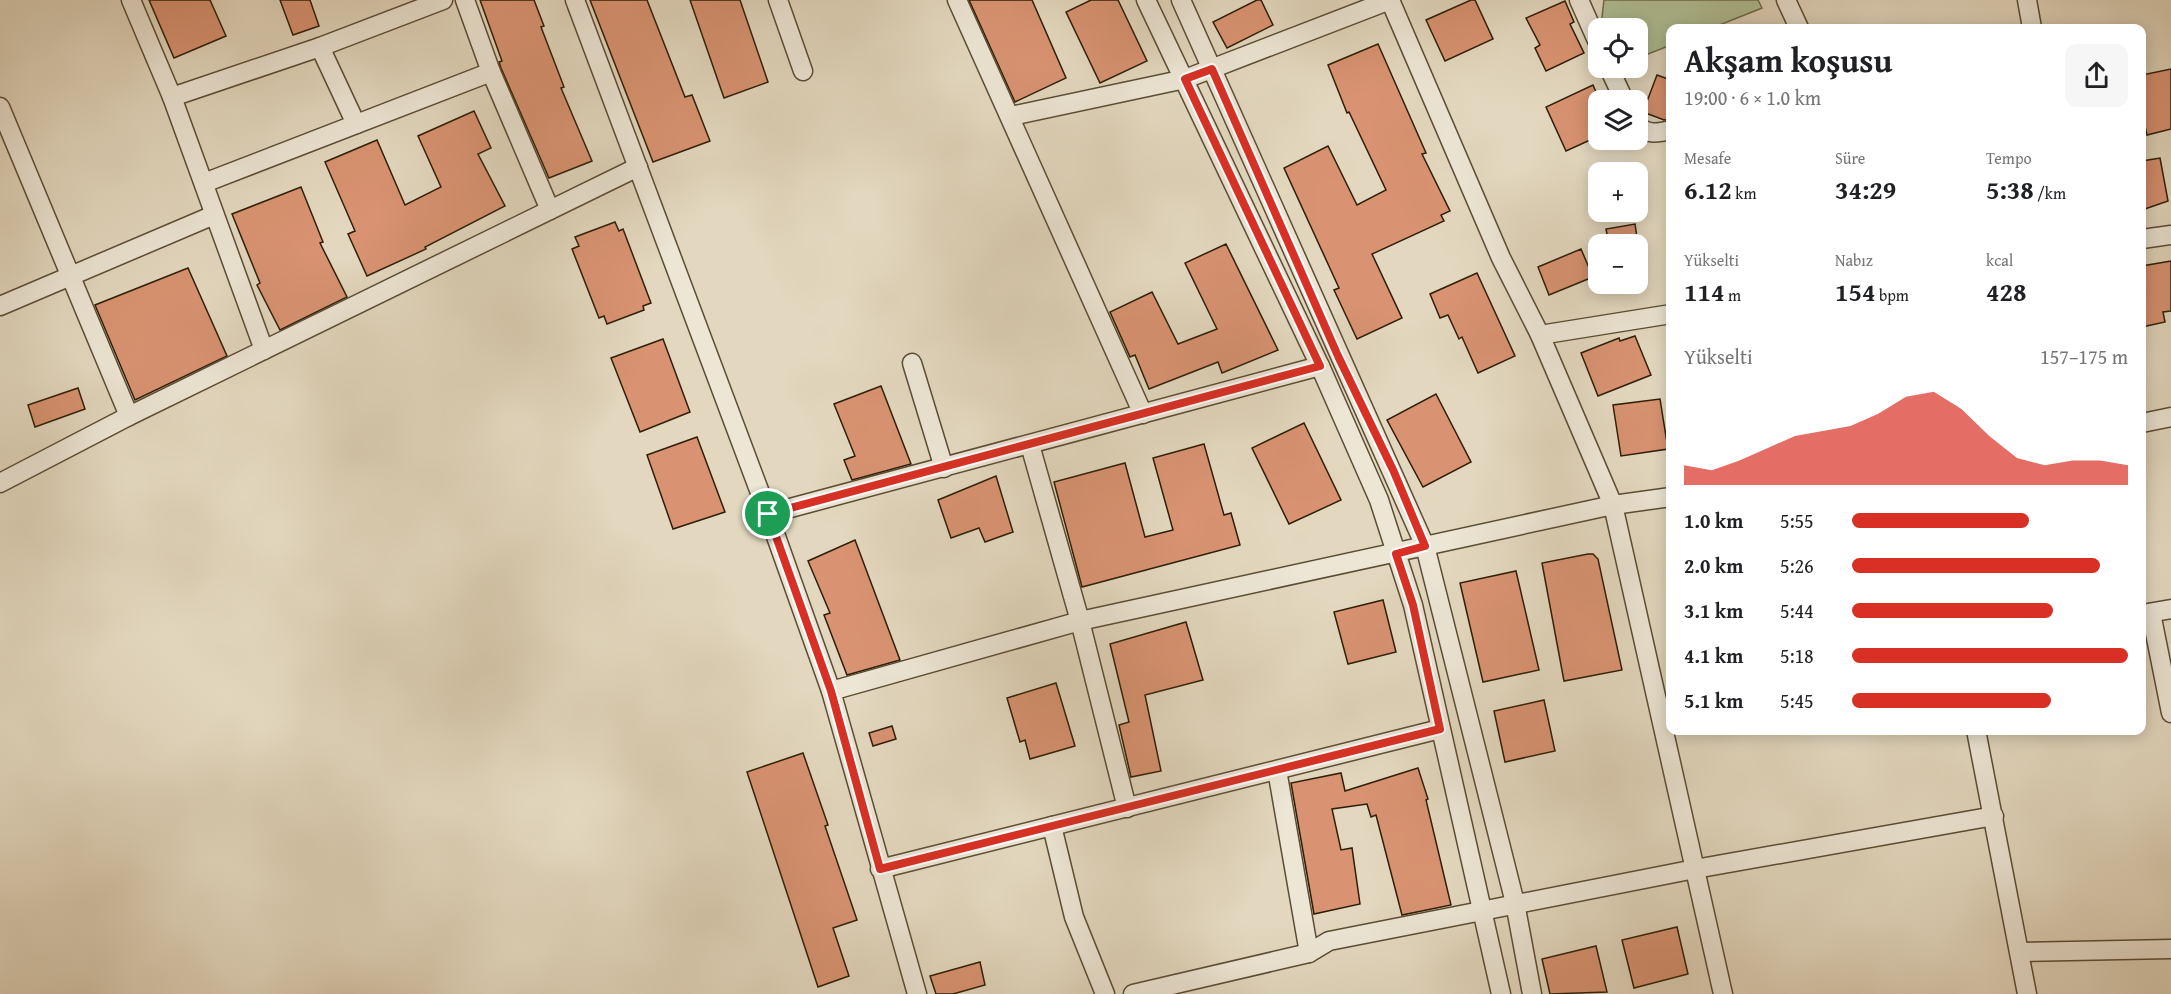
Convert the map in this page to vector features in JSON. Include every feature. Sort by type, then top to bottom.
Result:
[{"type":"street","points":[[131,0],[172,97],[264,350]]},
{"type":"street","points":[[172,97],[320,47],[443,0]]},
{"type":"street","points":[[465,0],[491,72],[550,210]]},
{"type":"street","points":[[575,0],[768,514],[831,691],[917,994]]},
{"type":"street","points":[[778,0],[803,71]]},
{"type":"street","points":[[957,0],[1143,414]]},
{"type":"street","points":[[1146,0],[1320,366],[1379,500],[1413,605],[1500,994]]},
{"type":"street","points":[[1181,0],[1338,356],[1394,472],[1425,546],[1515,903],[1532,994]]},
{"type":"street","points":[[1011,116],[1185,79],[1390,0],[1501,258],[1540,336],[1613,505],[1723,994]]},
{"type":"street","points":[[1579,0],[1588,20]]},
{"type":"street","points":[[1786,0],[1797,24]]},
{"type":"street","points":[[2028,0],[2031,24]]},
{"type":"street","points":[[320,47],[356,124]]},
{"type":"street","points":[[204,183],[491,72]]},
{"type":"street","points":[[0,106],[129,416]]},
{"type":"street","points":[[1648,132],[1657,134],[1666,131]]},
{"type":"street","points":[[0,483],[129,416],[638,168]]},
{"type":"street","points":[[0,306],[70,274],[214,215]]},
{"type":"street","points":[[2146,238],[2171,235]]},
{"type":"street","points":[[1540,336],[1666,315]]},
{"type":"street","points":[[912,363],[944,468]]},
{"type":"street","points":[[768,514],[1030,446],[1320,366]]},
{"type":"street","points":[[2146,422],[2171,417]]},
{"type":"street","points":[[1030,446],[1080,621],[1127,808]]},
{"type":"street","points":[[831,691],[1080,621],[1613,505],[1666,498]]},
{"type":"street","points":[[2171,609],[2147,614],[2171,713]]},
{"type":"street","points":[[880,869],[1440,729]]},
{"type":"street","points":[[1977,735],[2021,952],[2027,994]]},
{"type":"street","points":[[1277,770],[1309,953]]},
{"type":"street","points":[[1133,994],[1309,953],[1329,941],[1695,869],[1994,816]]},
{"type":"street","points":[[1053,826],[1074,917],[1105,994]]},
{"type":"street","points":[[2021,952],[2171,949]]},
{"type":"green space","points":[[1604,0],[1758,0],[1762,8],[1722,24],[1666,24],[1666,47],[1648,54],[1648,18],[1602,18]]},
{"type":"building","points":[[149,0],[210,0],[226,36],[174,58]]},
{"type":"building","points":[[280,0],[310,0],[319,26],[293,35]]},
{"type":"building","points":[[480,0],[534,0],[544,26],[541,27],[564,87],[561,88],[592,161],[549,178],[501,68],[499,62],[502,61]]},
{"type":"building","points":[[590,0],[647,0],[685,97],[692,95],[710,141],[653,162]]},
{"type":"building","points":[[690,0],[740,0],[768,82],[724,98]]},
{"type":"building","points":[[969,0],[1032,0],[1066,78],[1015,102]]},
{"type":"building","points":[[1091,0],[1118,0],[1147,61],[1100,83],[1066,12]]},
{"type":"building","points":[[1261,0],[1273,25],[1227,48],[1213,22]]},
{"type":"building","points":[[1475,0],[1493,39],[1445,61],[1426,20]]},
{"type":"building","points":[[1565,1],[1574,22],[1570,24],[1584,53],[1546,71],[1535,48],[1540,45],[1526,18]]},
{"type":"building","points":[[1378,44],[1426,153],[1422,154],[1450,211],[1441,215],[1444,221],[1372,254],[1402,318],[1357,339],[1334,290],[1339,288],[1284,168],[1328,146],[1357,205],[1386,190],[1349,112],[1347,113],[1328,65]]},
{"type":"building","points":[[2171,69],[2171,129],[2147,135],[2146,131],[2146,74]]},
{"type":"building","points":[[1657,75],[1666,78],[1666,120],[1648,114],[1648,99]]},
{"type":"building","points":[[1593,85],[1595,90],[1588,90],[1588,141],[1566,151],[1546,107]]},
{"type":"building","points":[[474,111],[491,148],[478,154],[505,206],[425,247],[426,249],[367,276],[348,234],[355,231],[325,162],[377,140],[405,205],[441,187],[418,136]]},
{"type":"building","points":[[2160,158],[2168,201],[2146,209],[2146,160]]},
{"type":"building","points":[[301,187],[323,242],[320,243],[347,297],[280,330],[257,285],[260,283],[232,214]]},
{"type":"building","points":[[615,222],[619,231],[623,229],[651,303],[643,306],[644,310],[607,324],[604,316],[599,318],[572,249],[579,246],[575,237]]},
{"type":"building","points":[[1635,224],[1636,234],[1607,234],[1606,229]]},
{"type":"building","points":[[1226,244],[1278,350],[1222,373],[1218,362],[1149,389],[1135,355],[1130,357],[1110,312],[1152,292],[1178,344],[1217,329],[1185,263]]},
{"type":"building","points":[[1581,249],[1588,265],[1588,279],[1549,295],[1538,267]]},
{"type":"building","points":[[2171,261],[2171,311],[2163,312],[2165,322],[2146,326],[2146,265]]},
{"type":"building","points":[[188,268],[227,356],[135,400],[95,305]]},
{"type":"building","points":[[1477,273],[1515,356],[1478,373],[1462,337],[1459,339],[1448,315],[1440,318],[1430,294]]},
{"type":"building","points":[[1635,336],[1651,375],[1598,396],[1581,353],[1619,338],[1620,341]]},
{"type":"building","points":[[663,339],[690,412],[640,432],[611,358]]},
{"type":"building","points":[[881,386],[911,464],[852,480],[844,460],[855,456],[834,404]]},
{"type":"building","points":[[78,388],[85,409],[35,427],[28,405]]},
{"type":"building","points":[[1436,394],[1471,462],[1423,487],[1387,420]]},
{"type":"building","points":[[1660,399],[1666,449],[1621,456],[1613,405]]},
{"type":"building","points":[[1304,423],[1341,500],[1289,524],[1252,448]]},
{"type":"building","points":[[697,437],[725,512],[673,529],[647,455]]},
{"type":"building","points":[[1204,444],[1224,515],[1231,513],[1240,545],[1082,587],[1054,482],[1125,463],[1145,537],[1173,530],[1153,458]]},
{"type":"building","points":[[996,476],[1013,532],[985,542],[979,528],[951,538],[938,500]]},
{"type":"building","points":[[855,540],[900,660],[847,675],[824,615],[830,613],[808,561]]},
{"type":"building","points":[[1593,554],[1598,559],[1622,670],[1564,681],[1542,563]]},
{"type":"building","points":[[1516,571],[1539,670],[1483,682],[1460,583]]},
{"type":"building","points":[[1383,600],[1396,652],[1348,664],[1334,612]]},
{"type":"building","points":[[1186,622],[1203,680],[1145,695],[1161,771],[1131,777],[1119,725],[1129,722],[1110,644]]},
{"type":"building","points":[[1056,683],[1075,746],[1030,759],[1025,740],[1020,742],[1007,698]]},
{"type":"building","points":[[1544,700],[1555,751],[1505,762],[1494,711]]},
{"type":"building","points":[[892,726],[896,739],[873,746],[869,733]]},
{"type":"building","points":[[803,753],[857,920],[833,928],[849,976],[818,987],[747,772]]},
{"type":"building","points":[[1418,768],[1428,799],[1426,800],[1451,905],[1402,915],[1376,815],[1371,817],[1367,804],[1332,809],[1341,850],[1352,848],[1360,904],[1314,914],[1291,783],[1341,773],[1345,791]]},
{"type":"building","points":[[1677,927],[1688,974],[1634,988],[1622,940]]},
{"type":"building","points":[[1596,946],[1607,992],[1550,994],[1542,959]]},
{"type":"building","points":[[980,962],[985,985],[953,994],[936,994],[930,976]]},
{"type":"route","points":[[1212,69],[1338,356],[1394,472],[1425,546],[1396,554],[1413,605],[1440,729],[880,869],[831,691],[768,514],[1030,446],[1320,366],[1185,79],[1212,69]]}]
